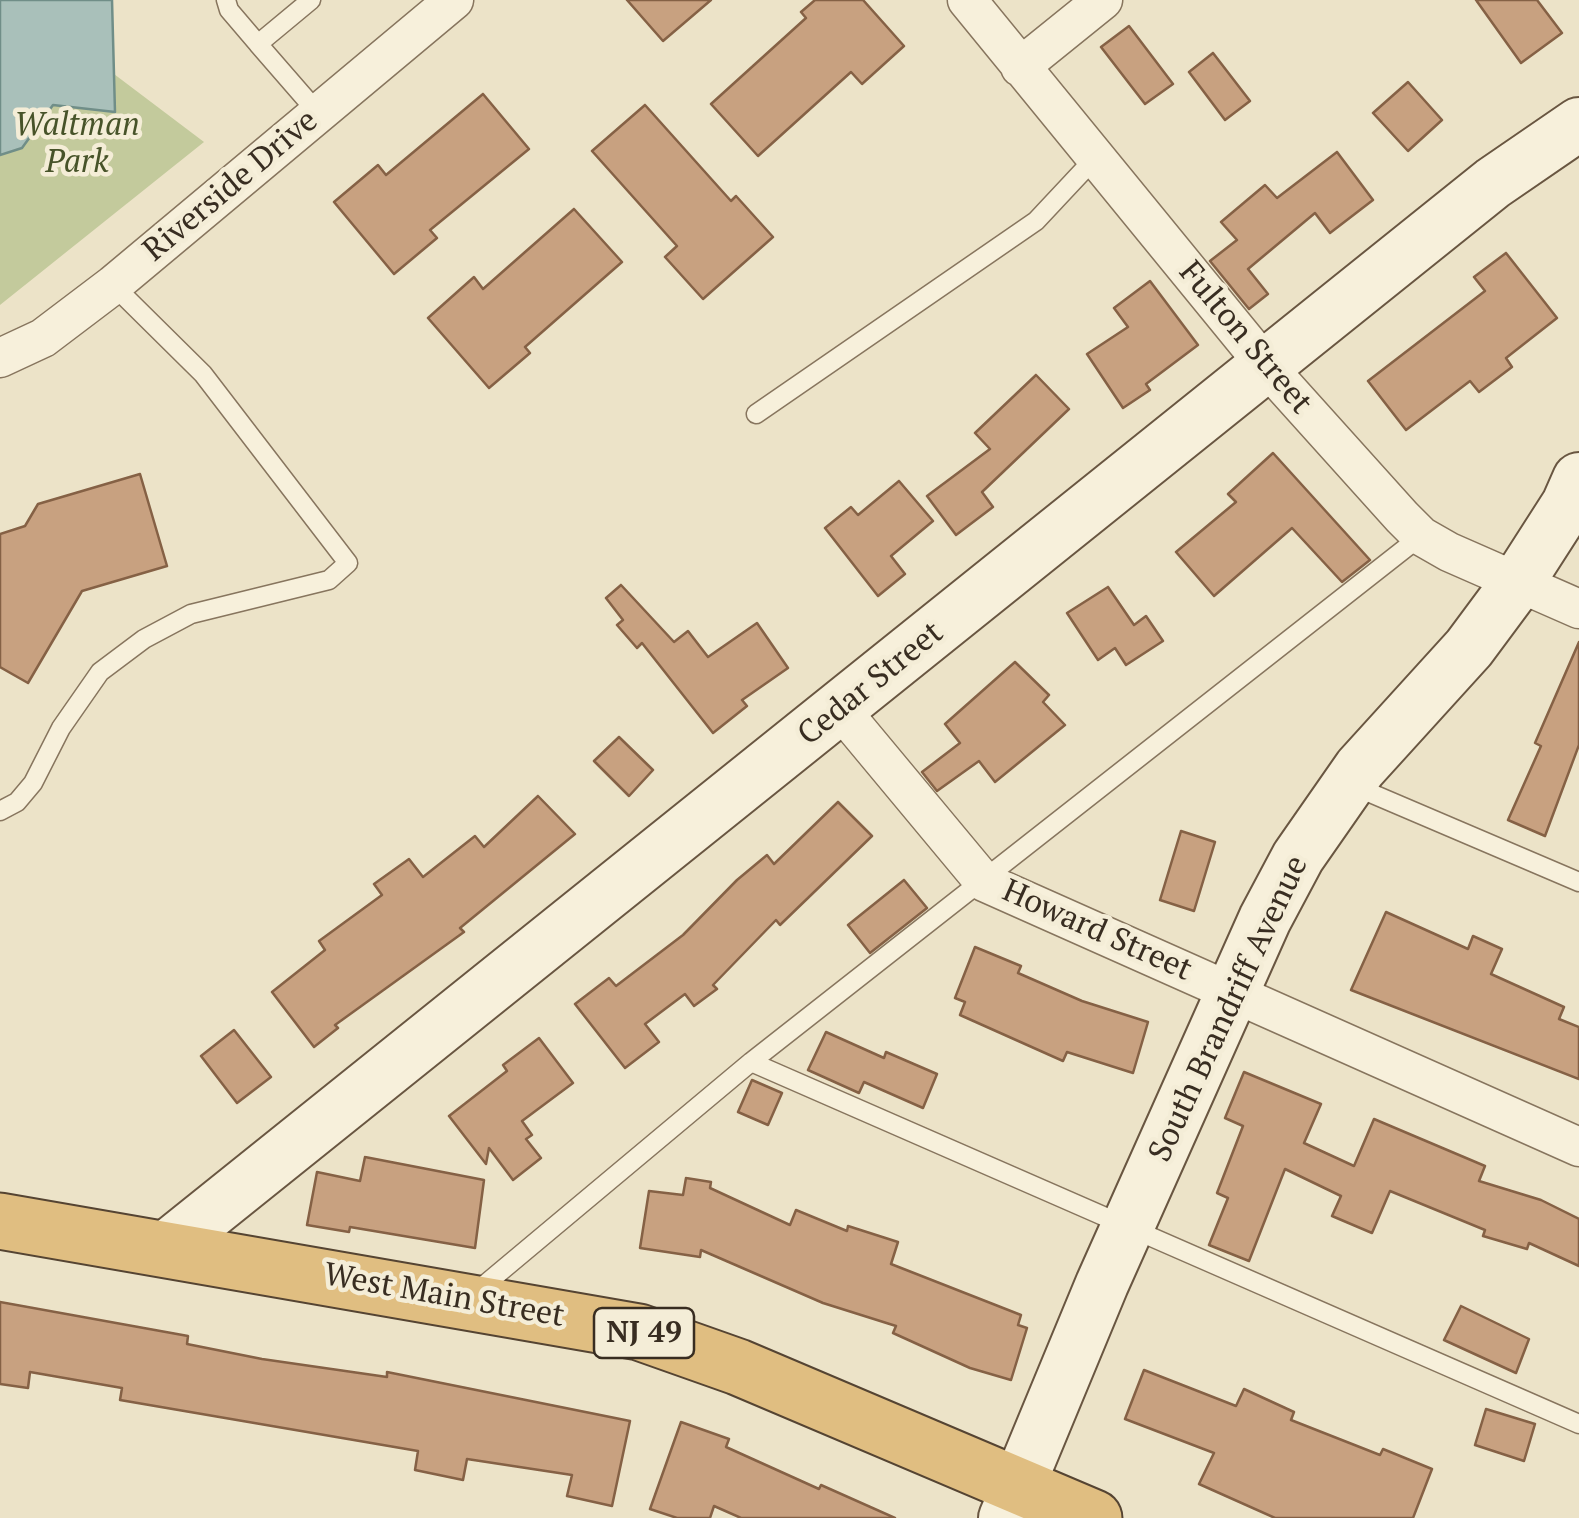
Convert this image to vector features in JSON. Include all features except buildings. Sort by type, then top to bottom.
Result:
[{"type":"highway","name":"West Main Street","points":[[0,1221],[594,1322],[689,1348],[1012,1501],[1094,1518]]},
{"type":"main road","name":"Cedar Street","points":[[166,1248],[1493,183],[1579,124]]},
{"type":"main road","name":"South Brandriff Avenue","points":[[1012,1501],[1129,1225],[1233,991],[1298,857],[1348,784],[1470,648],[1518,582],[1568,504],[1579,479]]},
{"type":"street","name":"Riverside Drive","points":[[0,358],[43,338],[113,285],[454,0]]},
{"type":"street","name":"Fulton Street","points":[[966,0],[1267,367],[1421,536],[1579,609]]},
{"type":"street","points":[[1020,67],[1103,0]]},
{"type":"street","name":"Howard Street","points":[[840,709],[984,882],[1579,1147]]},
{"type":"lane","points":[[226,0],[229,10],[318,113]]},
{"type":"lane","points":[[258,44],[311,0]]},
{"type":"lane","points":[[756,414],[1036,222],[1094,158]]},
{"type":"lane","points":[[0,811],[17,802],[33,783],[61,728],[100,672],[144,639],[191,614],[329,580],[348,563],[202,374],[113,285]]},
{"type":"lane","points":[[468,1299],[751,1062],[1421,536]]},
{"type":"lane","points":[[1348,784],[1579,882]]},
{"type":"lane","points":[[751,1062],[1579,1424]]},
{"type":"green space","name":"Waltman Park","points":[[0,0],[16,0],[204,142],[0,305]]},
{"type":"water","points":[[0,0],[112,0],[115,112],[53,105],[22,148],[0,155]]}]
